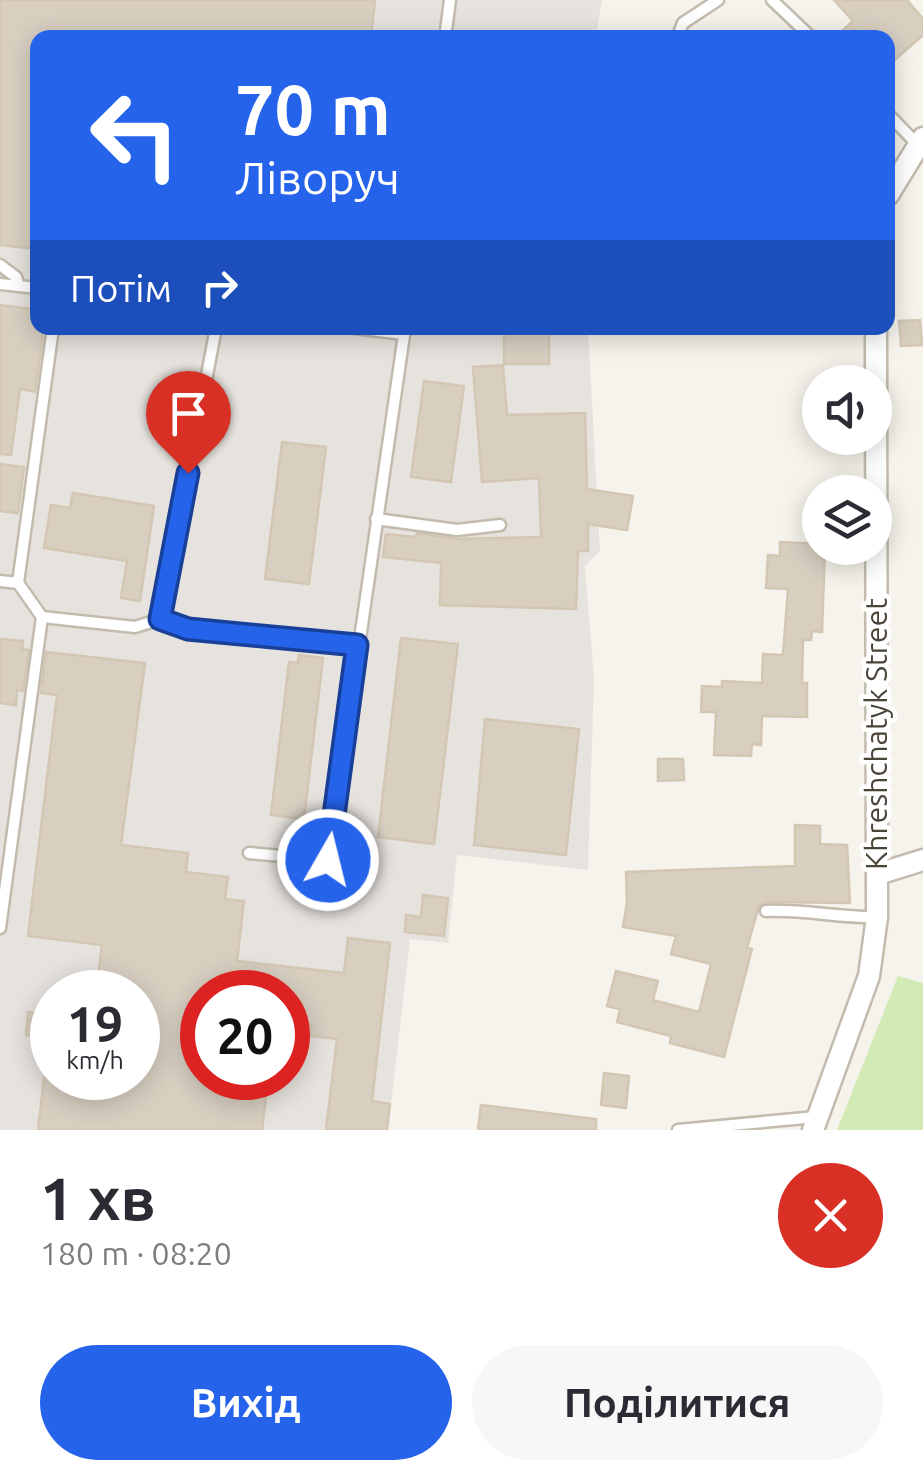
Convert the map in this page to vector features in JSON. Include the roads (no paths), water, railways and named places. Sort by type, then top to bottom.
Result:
[{"type":"street","points":[[895,183],[920,141]]},
{"type":"street","name":"Khreshchatyk Street","points":[[815,1124],[869,976],[877,918],[876,335]]},
{"type":"street","points":[[878,874],[923,860]]},
{"type":"lane","points":[[446,30],[450,0]]},
{"type":"lane","points":[[680,30],[683,23],[718,0]]},
{"type":"lane","points":[[772,0],[804,30]]},
{"type":"lane","points":[[895,122],[920,141]]},
{"type":"lane","points":[[0,266],[16,277],[19,286]]},
{"type":"lane","points":[[0,284],[30,287]]},
{"type":"lane","points":[[0,928],[42,617],[18,583],[52,335]]},
{"type":"lane","points":[[160,619],[215,335]]},
{"type":"lane","points":[[250,853],[328,860],[403,335]]},
{"type":"lane","points":[[376,518],[457,530],[500,524]]},
{"type":"lane","points":[[0,581],[18,583]]},
{"type":"lane","points":[[42,617],[135,627],[160,619],[188,629],[357,645]]},
{"type":"lane","points":[[766,911],[877,918]]},
{"type":"lane","points":[[678,1130],[815,1124]]}]
